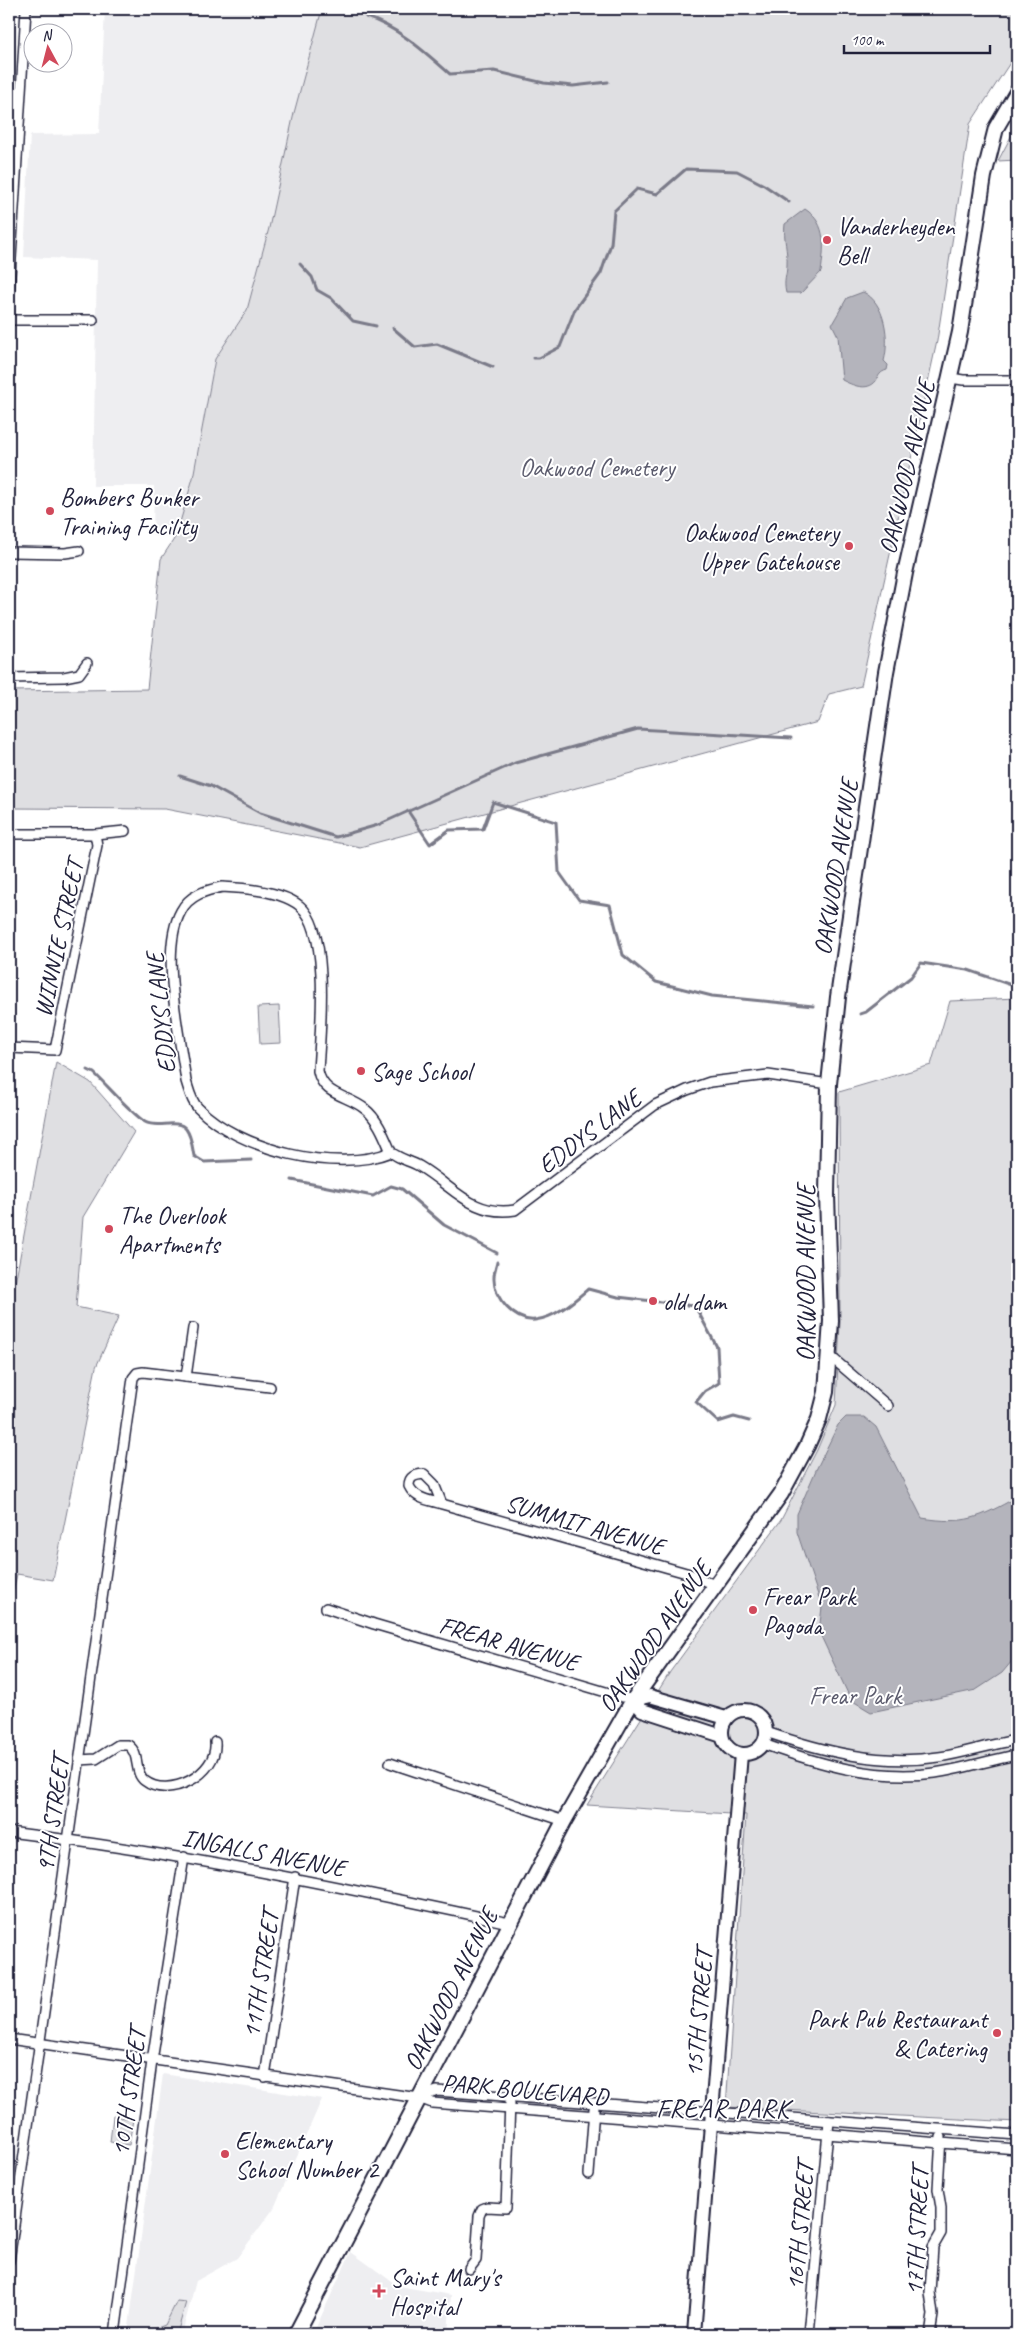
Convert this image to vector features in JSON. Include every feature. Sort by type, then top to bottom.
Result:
[{"type":"main road","name":"OAKWOOD AVENUE","points":[[296,2334],[509,1923],[564,1821],[633,1700],[773,1508],[807,1446],[818,1419],[826,1392],[830,1356],[831,1321],[827,1195],[829,1084],[838,996],[891,643],[905,573],[951,378],[984,176],[992,141],[1002,114],[1017,92]]},
{"type":"street","points":[[9,292],[26,9]]},
{"type":"street","points":[[9,320],[92,320]]},
{"type":"street","points":[[951,378],[963,380],[1017,380]]},
{"type":"street","points":[[9,552],[64,553],[79,550]]},
{"type":"street","points":[[9,678],[64,677],[79,674],[88,663]]},
{"type":"street","points":[[9,834],[95,834],[125,831]]},
{"type":"street","name":"WINNIE STREET","points":[[9,1048],[55,1050],[97,845],[95,834]]},
{"type":"street","name":"EDDYS LANE","points":[[391,1152],[376,1158],[332,1161],[315,1159],[275,1149],[226,1129],[198,1108],[190,1096],[186,1081],[171,970],[173,931],[181,910],[192,898],[206,890],[222,887],[262,891],[291,901],[306,913],[314,935],[322,979],[318,1071],[320,1079],[339,1097],[365,1109],[383,1132],[391,1152],[418,1165],[464,1199],[489,1211],[515,1210],[530,1201],[655,1105],[687,1090],[710,1082],[768,1075],[829,1084]]},
{"type":"street","points":[[193,1328],[186,1377],[270,1387]]},
{"type":"street","points":[[830,1356],[888,1406]]},
{"type":"street","name":"9TH STREET","points":[[9,2261],[133,1378],[137,1373],[186,1377]]},
{"type":"street","name":"SUMMIT AVENUE","points":[[442,1504],[690,1574],[717,1586]]},
{"type":"street","name":"FREAR AVENUE","points":[[326,1608],[374,1624],[633,1700]]},
{"type":"street","points":[[722,1736],[642,1710],[633,1700],[650,1696],[726,1718]]},
{"type":"street","points":[[738,1711],[751,1711],[762,1719],[764,1738],[754,1752],[741,1754],[729,1748],[722,1736],[726,1718],[738,1711]]},
{"type":"street","points":[[764,1738],[877,1760],[918,1760],[1017,1740]]},
{"type":"street","points":[[764,1738],[851,1771],[883,1776],[936,1773],[1017,1755]]},
{"type":"street","points":[[79,1760],[96,1759],[118,1745],[128,1744],[135,1753],[138,1772],[146,1782],[167,1786],[184,1784],[203,1773],[214,1755],[215,1742]]},
{"type":"street","name":"15TH STREET","points":[[694,2334],[741,1754]]},
{"type":"street","points":[[390,1762],[564,1821]]},
{"type":"street","name":"INGALLS AVENUE","points":[[9,1832],[184,1857],[295,1877],[509,1923]]},
{"type":"street","name":"10TH STREET","points":[[115,2334],[152,2061],[184,1857]]},
{"type":"street","name":"11TH STREET","points":[[265,2077],[295,1877]]},
{"type":"street","points":[[9,2039],[419,2098]]},
{"type":"street","name":"PARK BOULEVARD","points":[[419,2098],[437,2091],[594,2104],[828,2134],[1017,2149]]},
{"type":"street","points":[[469,2269],[476,2260],[479,2216],[482,2209],[487,2207],[506,2208],[510,2097]]},
{"type":"street","name":"PARK BOULEVARD","points":[[419,2098],[432,2102],[594,2114],[828,2121],[1017,2135]]},
{"type":"street","points":[[589,2174],[594,2104]]},
{"type":"street","name":"16TH STREET","points":[[809,2334],[828,2121]]},
{"type":"street","name":"17TH STREET","points":[[930,2334],[933,2246],[941,2233],[941,2208],[938,2189],[942,2130]]},
{"type":"shaded area","points":[[105,9],[322,9],[309,56],[269,228],[247,310],[215,359],[193,478],[176,536],[153,536],[154,486],[93,486],[97,260],[24,257],[30,135],[99,134]]},
{"type":"shaded area","points":[[805,209],[818,222],[821,229],[823,255],[821,272],[801,293],[786,293],[785,224]]},
{"type":"shaded area","points":[[863,292],[870,297],[881,312],[886,332],[884,361],[888,365],[887,370],[879,375],[876,381],[864,387],[842,380],[838,336],[832,324],[847,298]]},
{"type":"shaded area","points":[[846,1417],[864,1417],[876,1427],[922,1518],[950,1521],[972,1518],[982,1515],[1017,1497],[1017,1655],[1002,1673],[976,1690],[871,1712],[851,1700],[819,1632],[822,1607],[797,1532],[797,1514],[838,1425]]},
{"type":"shaded area","name":"Elementary School Number 2","points":[[163,2074],[322,2099],[274,2208],[237,2258],[196,2281],[182,2334],[128,2334]]},
{"type":"shaded area","name":"Saint Mary's Hospital","points":[[351,2252],[398,2286],[451,2295],[448,2334],[313,2334]]},
{"type":"green space","name":"Oakwood Cemetery","points":[[322,9],[1017,9],[1017,52],[970,124],[937,341],[861,686],[829,694],[818,722],[360,847],[165,809],[9,808],[9,691],[147,689],[161,559],[176,536],[193,478],[215,359],[247,310],[269,228],[294,113]]},
{"type":"green space","points":[[1017,125],[1017,160],[998,161]]},
{"type":"green space","name":"Frear Park","points":[[1017,998],[1017,2122],[726,2107],[746,1815],[587,1805],[670,1672],[781,1520],[817,1450],[836,1405],[840,1322],[839,1092],[931,1065],[950,1001]]},
{"type":"green space","points":[[279,1006],[281,1043],[260,1044],[258,1007]]},
{"type":"green space","points":[[56,1062],[90,1082],[134,1132],[83,1217],[76,1307],[119,1316],[96,1367],[53,1580],[17,1574],[9,1612],[9,1316]]},
{"type":"green space","points":[[113,2116],[133,2119],[129,2145],[110,2142]]},
{"type":"green space","points":[[177,2301],[186,2302],[177,2334],[141,2334],[165,2325]]},
{"type":"waterway","points":[[366,17],[378,21],[400,34],[450,74],[494,71],[544,83],[573,86],[608,82]]},
{"type":"waterway","points":[[533,358],[539,358],[560,347],[575,309],[601,273],[611,244],[614,211],[637,189],[657,194],[686,169],[737,171],[764,185],[789,202]]},
{"type":"waterway","points":[[300,264],[312,277],[317,290],[331,298],[353,321],[376,326]]},
{"type":"waterway","points":[[393,328],[415,347],[437,344],[493,367]]},
{"type":"waterway","points":[[180,776],[211,786],[260,813],[336,837],[378,825],[515,763],[638,729],[791,738]]},
{"type":"waterway","points":[[408,811],[430,844],[449,830],[483,829],[493,802],[556,822],[559,872],[579,900],[610,905],[623,955],[656,982],[712,996],[813,1006]]},
{"type":"waterway","points":[[860,1014],[866,1012],[911,977],[921,963],[968,970],[1017,987]]},
{"type":"waterway","points":[[88,1070],[94,1073],[126,1106],[145,1122],[150,1124],[178,1124],[186,1129],[190,1135],[194,1156],[204,1162],[251,1160]]},
{"type":"waterway","points":[[292,1180],[373,1196],[391,1186],[402,1189],[444,1225],[497,1253]]},
{"type":"waterway","points":[[497,1262],[494,1277],[497,1293],[513,1313],[527,1320],[542,1319],[550,1316],[570,1304],[588,1289],[618,1297],[695,1306],[717,1347],[719,1383],[705,1391],[696,1402],[718,1422],[734,1417],[749,1421]]},
{"type":"place","name":"Vanderheyden Bell","points":[[827,240]]},
{"type":"place","name":"Bombers Bunker Training Facility","points":[[50,511]]},
{"type":"place","name":"Oakwood Cemetery Upper Gatehouse","points":[[849,546]]},
{"type":"place","name":"Sage School","points":[[361,1071]]},
{"type":"place","name":"The Overlook Apartments","points":[[109,1229]]},
{"type":"place","name":"old dam","points":[[653,1301]]},
{"type":"place","name":"Frear Park Pagoda","points":[[753,1610]]},
{"type":"place","name":"Park Pub Restaurant & Catering","points":[[997,2033]]},
{"type":"place","name":"Elementary School Number 2","points":[[225,2154]]},
{"type":"place","name":"Saint Mary's Hospital","points":[[379,2291]]},
{"type":"district","name":"FREAR PARK","points":[[723,2108]]}]
